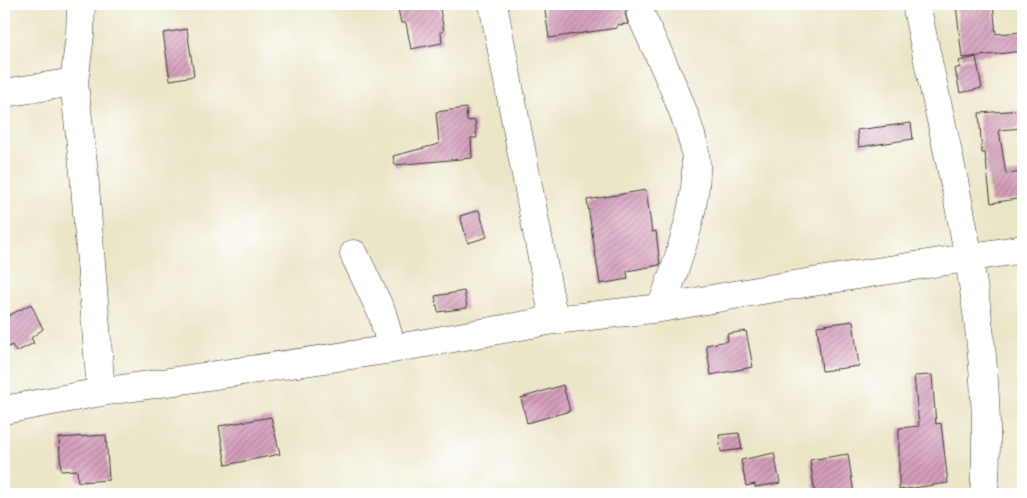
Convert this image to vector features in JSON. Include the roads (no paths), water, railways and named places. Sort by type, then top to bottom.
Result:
[{"type":"street","points":[[81,4],[80,35],[74,82],[84,173],[101,392]]},
{"type":"street","points":[[493,4],[554,320]]},
{"type":"street","points":[[916,4],[968,258],[982,353],[987,454],[984,494]]},
{"type":"street","points":[[641,15],[691,138],[695,165],[691,210],[684,242],[661,308]]},
{"type":"street","points":[[4,93],[74,82]]},
{"type":"street","points":[[4,410],[101,392],[392,349],[554,320],[661,308],[768,289],[1023,249]]},
{"type":"street","points":[[354,254],[382,313],[392,349]]}]
